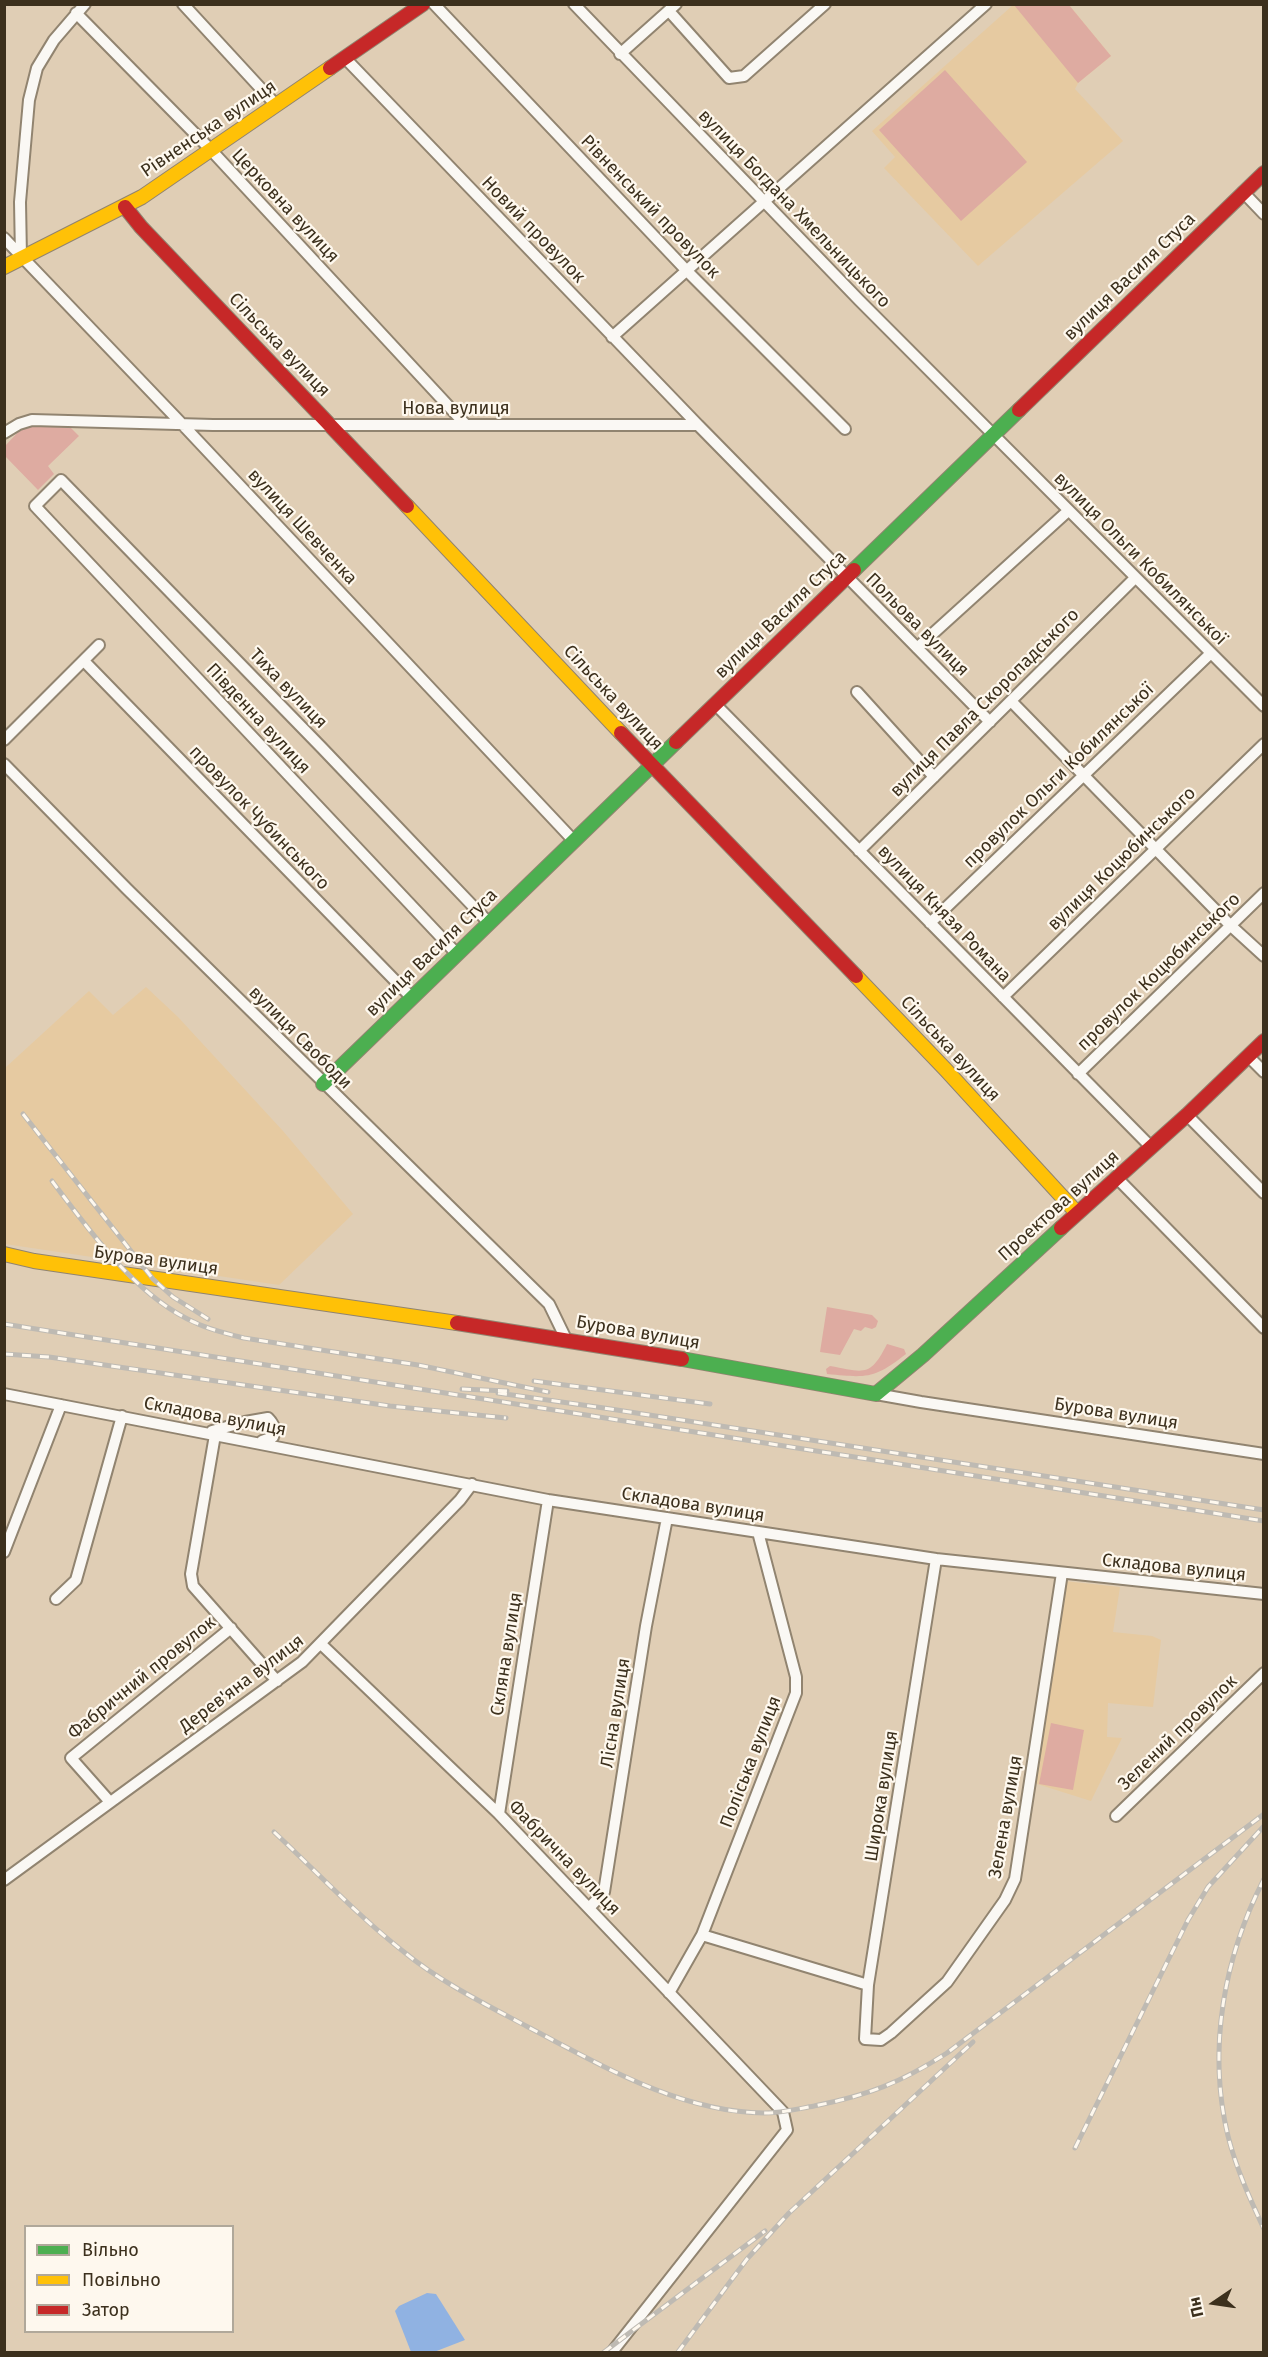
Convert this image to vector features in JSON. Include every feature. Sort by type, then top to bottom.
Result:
[{"type":"street","points":[[21,256],[20,202],[29,100],[37,68],[54,40],[85,4]]},
{"type":"street","points":[[183,4],[276,105]]},
{"type":"street","name":"Рівненська вулиця","points":[[4,267],[21,256],[125,207],[423,4]]},
{"type":"street","name":"Рівненський провулок","points":[[434,4],[687,271],[845,429]]},
{"type":"street","name":"вулиця Богдана Хмельницького","points":[[574,4],[992,435]]},
{"type":"street","points":[[620,54],[672,8],[729,78],[744,76],[825,4]]},
{"type":"street","points":[[612,337],[986,4]]},
{"type":"street","name":"Церковна вулиця","points":[[76,13],[210,150],[466,425]]},
{"type":"street","name":"Новий провулок","points":[[345,58],[698,425]]},
{"type":"street","name":"вулиця Василя Стуса","points":[[323,1084],[1263,173]]},
{"type":"street","points":[[1243,192],[1263,214]]},
{"type":"street","name":"Сільська вулиця","points":[[125,207],[172,260],[652,766],[938,1061],[1077,1213]]},
{"type":"street","name":"вулиця Шевченка","points":[[4,238],[574,841]]},
{"type":"street","name":"Нова вулиця","points":[[4,433],[19,424],[32,420],[182,424],[698,425]]},
{"type":"street","points":[[698,425],[846,577]]},
{"type":"street","name":"вулиця Ольги Кобилянської","points":[[992,435],[1263,706]]},
{"type":"street","name":"Тиха вулиця","points":[[35,506],[61,480],[314,739],[489,923]]},
{"type":"street","name":"Південна вулиця","points":[[35,506],[457,954]]},
{"type":"street","points":[[917,648],[1068,511]]},
{"type":"street","name":"Польова вулиця","points":[[846,577],[990,722]]},
{"type":"street","name":"вулиця Павла Скоропадського","points":[[859,851],[1135,578]]},
{"type":"street","points":[[4,740],[99,645]]},
{"type":"street","name":"провулок Ольги Кобилянської","points":[[930,923],[1211,653]]},
{"type":"street","name":"провулок Чубинського","points":[[84,661],[412,998]]},
{"type":"street","points":[[857,692],[934,777]]},
{"type":"street","points":[[1011,700],[1263,956]]},
{"type":"street","name":"вулиця Князя Романа","points":[[716,704],[1151,1147]]},
{"type":"street","name":"вулиця Коцюбинського","points":[[1003,997],[1263,744]]},
{"type":"street","name":"вулиця Свободи","points":[[4,764],[323,1084],[549,1304],[566,1339]]},
{"type":"street","name":"провулок Коцюбинського","points":[[1078,1074],[1263,893]]},
{"type":"street","name":"Проектова вулиця","points":[[876,1394],[923,1355],[1116,1177],[1187,1115],[1263,1041]]},
{"type":"street","points":[[1248,1056],[1263,1072]]},
{"type":"street","points":[[1187,1115],[1263,1193]]},
{"type":"street","points":[[1116,1177],[1263,1328]]},
{"type":"street","name":"Бурова вулиця","points":[[4,1254],[34,1261],[566,1339],[799,1378],[921,1402],[1263,1454]]},
{"type":"street","name":"Складова вулиця","points":[[4,1394],[548,1500],[936,1559],[1263,1594]]},
{"type":"street","points":[[4,1552],[61,1405]]},
{"type":"street","name":"Складова вулиця","points":[[56,1599],[76,1580],[122,1416]]},
{"type":"street","points":[[210,1433],[260,1418],[268,1418],[275,1431],[273,1437],[264,1441],[251,1441]]},
{"type":"street","name":"Фабричний провулок","points":[[110,1802],[71,1758],[231,1628],[193,1586],[191,1574],[210,1433]]},
{"type":"street","name":"Дерев'яна вулиця","points":[[4,1880],[302,1662],[460,1500],[472,1484]]},
{"type":"street","name":"Скляна вулиця","points":[[499,1814],[548,1500]]},
{"type":"street","name":"Лісна вулиця","points":[[589,1908],[604,1892],[646,1626],[667,1518]]},
{"type":"street","name":"Поліська вулиця","points":[[669,1993],[702,1935],[796,1693],[796,1677],[758,1532]]},
{"type":"street","name":"Широка вулиця","points":[[865,2039],[868,1985],[936,1559]]},
{"type":"street","name":"Зелена вулиця","points":[[865,2039],[881,2040],[947,1982],[1005,1900],[1015,1879],[1062,1573]]},
{"type":"street","points":[[231,1628],[277,1681]]},
{"type":"street","name":"Фабрична вулиця","points":[[321,1644],[499,1814],[783,2112],[787,2130],[612,2352]]},
{"type":"street","name":"Зелений провулок","points":[[1116,1816],[1263,1673]]},
{"type":"street","points":[[702,1935],[868,1985]]},
{"type":"shaded area","points":[[1013,5],[1069,5],[1111,56],[1078,83],[1075,89],[1123,141],[978,266],[884,168],[895,157],[872,131]]},
{"type":"shaded area","points":[[1014,5],[1069,5],[1111,56],[1078,83]]},
{"type":"shaded area","points":[[945,70],[1027,162],[961,221],[879,130]]},
{"type":"shaded area","points":[[35,425],[69,426],[79,436],[48,466],[54,474],[38,490],[5,456],[5,446],[21,429]]},
{"type":"shaded area","points":[[146,987],[178,1017],[283,1131],[353,1214],[279,1285],[5,1244],[5,1068],[89,991],[113,1015]]},
{"type":"shaded area","points":[[827,1307],[872,1315],[878,1321],[876,1327],[872,1329],[865,1327],[861,1331],[854,1329],[840,1355],[820,1352]]},
{"type":"shaded area","points":[[887,1344],[904,1349],[906,1354],[886,1368],[870,1375],[827,1374],[826,1369],[830,1366],[865,1370],[876,1363]]},
{"type":"shaded area","points":[[1064,1581],[1120,1587],[1113,1632],[1152,1636],[1161,1640],[1153,1707],[1108,1703],[1107,1737],[1122,1738],[1091,1801],[1034,1783]]},
{"type":"shaded area","points":[[1051,1723],[1084,1730],[1073,1790],[1039,1784]]},
{"type":"water","points":[[427,2293],[436,2294],[465,2340],[434,2352],[411,2352],[395,2311],[399,2306]]},
{"type":"railway","points":[[23,1114],[153,1279],[173,1297],[208,1319]]},
{"type":"railway","points":[[52,1181],[98,1241],[134,1280],[174,1311],[202,1325],[244,1338],[418,1365],[548,1392]]},
{"type":"railway","points":[[4,1324],[1264,1521]]},
{"type":"railway","points":[[4,1354],[49,1357],[390,1406],[506,1418]]},
{"type":"railway","points":[[534,1381],[710,1404]]},
{"type":"railway","points":[[462,1389],[507,1391]]},
{"type":"railway","points":[[498,1393],[1264,1510]]},
{"type":"railway","points":[[274,1832],[387,1938],[433,1974],[464,1992],[612,2071],[642,2084],[702,2104],[732,2111],[764,2113],[795,2110],[834,2102],[884,2087],[947,2053],[1264,1814]]},
{"type":"railway","points":[[1075,2148],[1188,1920],[1208,1887],[1264,1826]]},
{"type":"railway","points":[[1264,1879],[1250,1909],[1229,1972],[1223,2004],[1219,2070],[1222,2103],[1231,2148],[1264,2229]]},
{"type":"railway","points":[[678,2352],[747,2259],[789,2213],[973,2042]]},
{"type":"railway","points":[[604,2352],[765,2231]]},
{"type":"traffic: fast","points":[[854,570],[1019,410]]},
{"type":"traffic: fast","points":[[323,1084],[676,742]]},
{"type":"traffic: fast","points":[[682,1359],[876,1394],[923,1355],[1061,1228]]},
{"type":"traffic: slow","points":[[4,267],[142,197],[330,68]]},
{"type":"traffic: slow","points":[[407,506],[621,733]]},
{"type":"traffic: slow","points":[[856,976],[1077,1213]]},
{"type":"traffic: slow","points":[[4,1254],[34,1261],[457,1323]]},
{"type":"traffic: jam","points":[[330,68],[423,4]]},
{"type":"traffic: jam","points":[[1019,410],[1264,173]]},
{"type":"traffic: jam","points":[[125,207],[141,227],[407,506]]},
{"type":"traffic: jam","points":[[676,742],[854,570]]},
{"type":"traffic: jam","points":[[621,733],[856,976]]},
{"type":"traffic: jam","points":[[1061,1228],[1187,1115],[1264,1041]]},
{"type":"traffic: jam","points":[[457,1323],[682,1359]]}]
